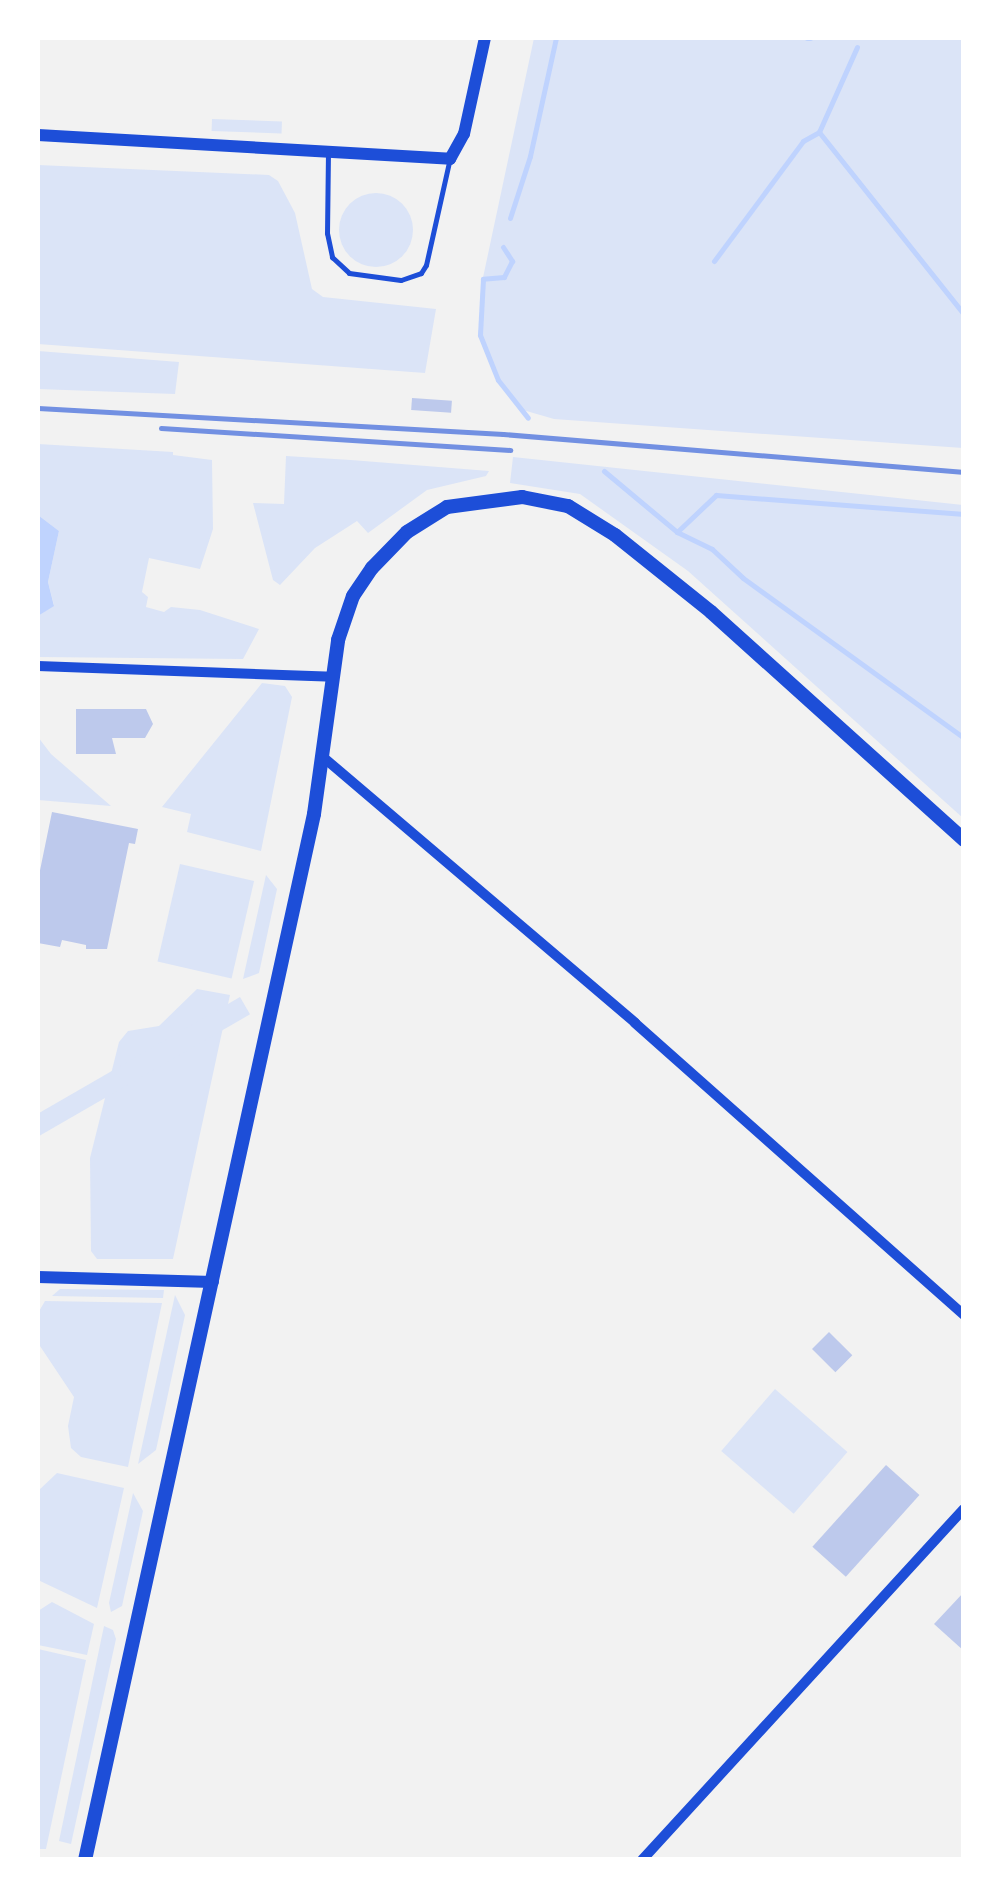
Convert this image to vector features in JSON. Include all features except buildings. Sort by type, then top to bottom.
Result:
[{"type":"main road","points":[[85,1860],[213,1282],[323,757],[338,640],[353,596],[396,542],[438,511],[501,497],[556,501],[615,534],[711,612],[964,840]]},
{"type":"street","points":[[38,135],[450,159],[464,134],[485,38]]},
{"type":"street","points":[[38,666],[333,677]]},
{"type":"street","points":[[323,757],[635,1023],[964,1315]]},
{"type":"street","points":[[38,1277],[213,1282]]},
{"type":"street","points":[[642,1860],[964,1509]]},
{"type":"lane","points":[[328,152],[327,233],[332,257],[350,273],[400,280],[412,278],[426,265],[450,159]]},
{"type":"shaded area","points":[[534,38],[963,38],[963,448],[554,419],[523,410],[498,380],[480,335],[481,287]]},
{"type":"shaded area","points":[[212,119],[282,121],[282,133],[212,131]]},
{"type":"shaded area","points":[[38,165],[269,175],[278,181],[295,213],[312,289],[323,297],[436,309],[425,373],[38,344]]},
{"type":"shaded area","points":[[376,193],[402,204],[413,230],[402,256],[376,267],[350,256],[339,230],[350,204]]},
{"type":"shaded area","points":[[38,351],[179,362],[175,394],[38,389]]},
{"type":"shaded area","points":[[38,444],[173,452],[212,460],[213,529],[200,569],[149,558],[142,592],[148,597],[146,607],[164,612],[171,607],[200,610],[259,629],[243,659],[38,657],[38,616],[54,605],[48,582],[59,531],[38,515]]},
{"type":"shaded area","points":[[286,456],[489,471],[486,476],[427,490],[368,533],[357,521],[315,548],[280,585],[273,580],[253,503],[284,504]]},
{"type":"shaded area","points":[[513,457],[963,505],[963,818],[688,571],[580,494],[510,483]]},
{"type":"shaded area","points":[[262,683],[285,686],[292,697],[261,851],[187,832],[191,814],[162,807]]},
{"type":"shaded area","points":[[38,737],[51,754],[111,806],[38,800]]},
{"type":"shaded area","points":[[180,864],[254,881],[232,979],[158,961]]},
{"type":"shaded area","points":[[266,875],[277,889],[259,973],[243,979]]},
{"type":"shaded area","points":[[197,989],[230,995],[173,1259],[97,1259],[91,1251],[90,1158],[119,1042],[128,1031],[159,1026]]},
{"type":"shaded area","points":[[240,997],[250,1014],[38,1137],[38,1114]]},
{"type":"shaded area","points":[[60,1289],[164,1290],[163,1298],[52,1296]]},
{"type":"shaded area","points":[[175,1295],[185,1315],[156,1450],[138,1464]]},
{"type":"shaded area","points":[[45,1301],[162,1303],[128,1467],[81,1457],[71,1448],[68,1426],[74,1397],[38,1343],[38,1313]]},
{"type":"shaded area","points":[[775,1389],[847,1452],[794,1514],[721,1451]]},
{"type":"shaded area","points":[[57,1473],[124,1488],[97,1608],[38,1580],[38,1491]]},
{"type":"shaded area","points":[[133,1493],[143,1511],[122,1606],[111,1612],[109,1603]]},
{"type":"shaded area","points":[[52,1602],[94,1624],[87,1655],[38,1645],[38,1611]]},
{"type":"shaded area","points":[[104,1626],[113,1630],[116,1639],[71,1844],[59,1841]]},
{"type":"shaded area","points":[[38,1649],[86,1660],[46,1849],[38,1849]]},
{"type":"water","points":[[38,515],[59,531],[48,582],[54,606],[38,616]]},
{"type":"waterway","points":[[510,218],[530,156],[556,38]]},
{"type":"waterway","points":[[714,261],[803,141],[819,132],[857,47]]},
{"type":"waterway","points":[[819,132],[964,314]]},
{"type":"waterway","points":[[503,247],[512,261],[504,277],[483,279],[480,335],[498,380],[528,418]]},
{"type":"waterway","points":[[604,471],[677,532],[712,549],[743,578],[964,738]]},
{"type":"waterway","points":[[677,532],[716,495],[964,514]]},
{"type":"railway","points":[[38,408],[503,434],[964,472]]},
{"type":"railway","points":[[161,428],[510,450]]}]
